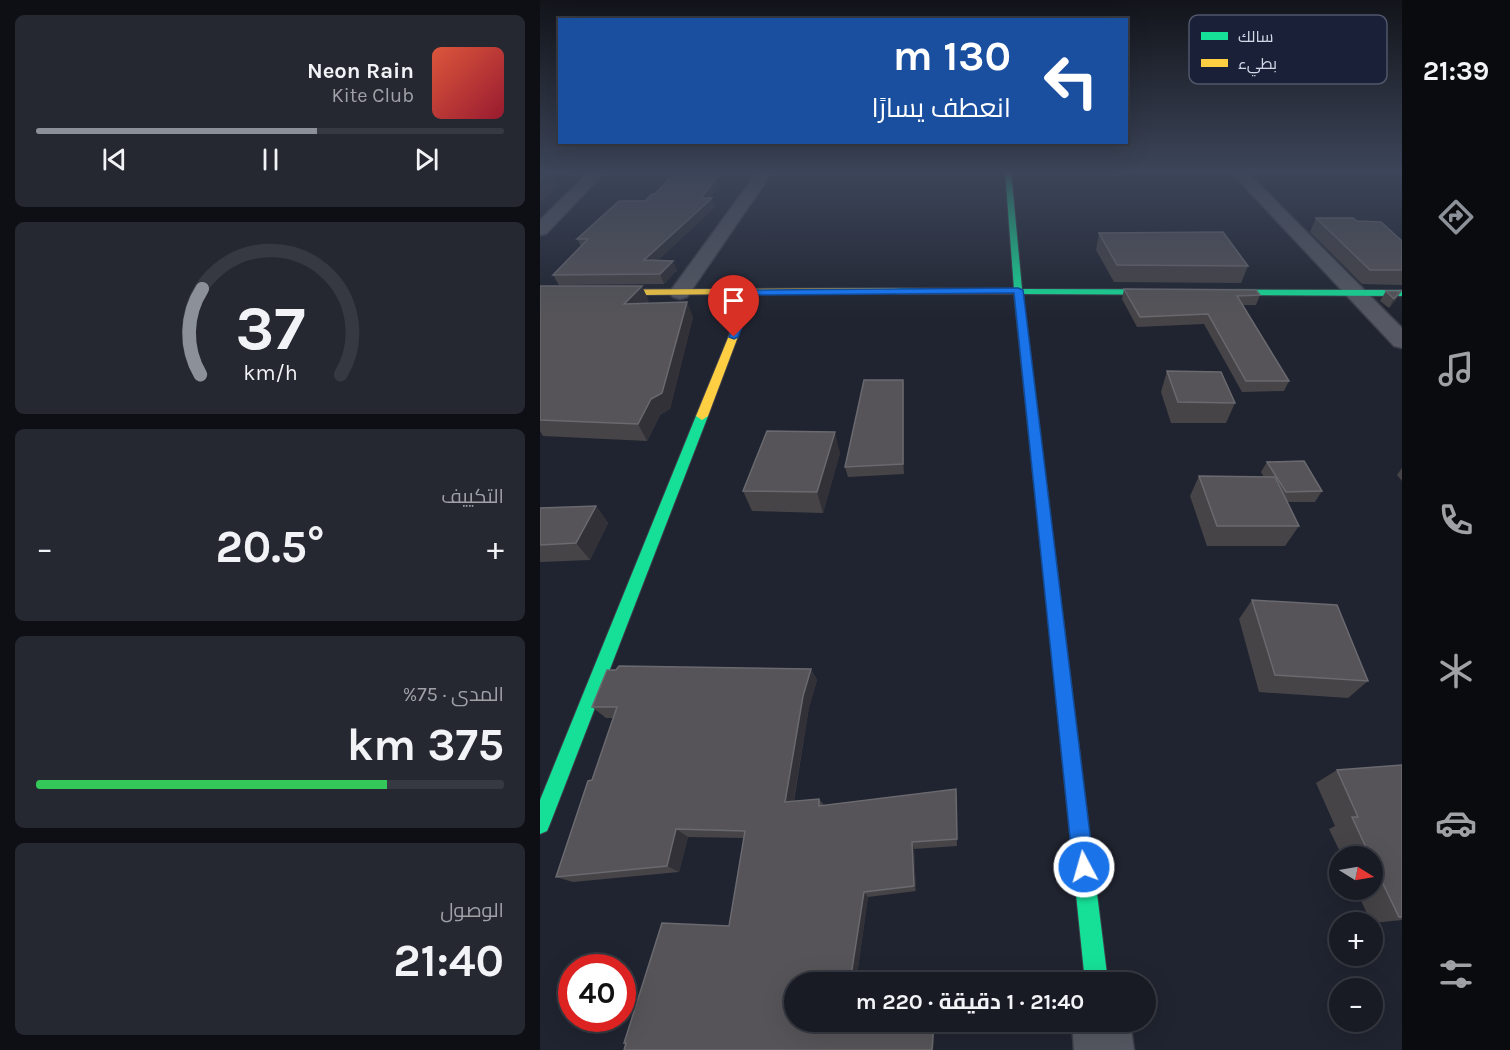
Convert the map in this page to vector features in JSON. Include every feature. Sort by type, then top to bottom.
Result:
[{"type":"street","points":[[680,293],[731,220]]},
{"type":"street","points":[[1012,220],[1018,290],[1096,972]]},
{"type":"street","points":[[1285,220],[1402,341]]},
{"type":"street","points":[[540,293],[1018,290],[1402,293]]},
{"type":"street","points":[[540,824],[751,292]]},
{"type":"street","points":[[1102,1032],[1104,1050]]},
{"type":"building","points":[[598,220],[688,220],[644,260],[673,261],[660,274],[553,275],[588,239],[577,239]]},
{"type":"building","points":[[1318,220],[1381,222],[1402,241],[1402,270],[1370,270]]},
{"type":"building","points":[[1223,232],[1248,266],[1117,265],[1099,233]]},
{"type":"building","points":[[540,286],[642,286],[624,304],[687,302],[662,393],[651,399],[638,424],[540,420]]},
{"type":"building","points":[[1124,289],[1256,290],[1260,295],[1237,296],[1289,381],[1246,381],[1208,314],[1140,317]]},
{"type":"building","points":[[1386,291],[1401,291],[1394,299]]},
{"type":"building","points":[[1167,371],[1221,372],[1235,403],[1178,402]]},
{"type":"building","points":[[864,380],[903,380],[903,464],[845,467]]},
{"type":"building","points":[[767,431],[835,432],[817,492],[743,491]]},
{"type":"building","points":[[1304,461],[1322,491],[1286,492],[1267,462]]},
{"type":"building","points":[[1199,476],[1275,477],[1299,526],[1217,526]]},
{"type":"building","points":[[596,506],[576,543],[540,545],[540,508]]},
{"type":"building","points":[[1252,600],[1337,605],[1368,681],[1275,675]]},
{"type":"building","points":[[619,666],[811,669],[803,696],[785,802],[819,799],[819,806],[956,789],[957,839],[912,842],[914,886],[864,892],[852,972],[784,972],[784,1032],[933,1032],[932,1050],[624,1050],[627,1032],[636,1032],[636,1005],[662,923],[729,926],[745,831],[676,829],[667,866],[556,877],[588,781],[592,780],[617,707],[592,707],[607,670],[616,670]]},
{"type":"building","points":[[1402,765],[1402,917],[1399,917],[1383,884],[1383,846],[1365,846],[1352,817],[1358,817],[1337,770]]},
{"type":"traffic: fast","points":[[1012,220],[1051,578]]},
{"type":"traffic: fast","points":[[896,291],[1402,293]]},
{"type":"traffic: fast","points":[[540,824],[702,416]]},
{"type":"traffic: fast","points":[[1081,845],[1096,972]]},
{"type":"traffic: slow","points":[[540,293],[896,291]]},
{"type":"traffic: slow","points":[[702,416],[751,292]]},
{"type":"traffic: slow","points":[[1051,578],[1081,845]]},
{"type":"route","points":[[734,337],[751,292],[1018,290],[1084,867]]}]
